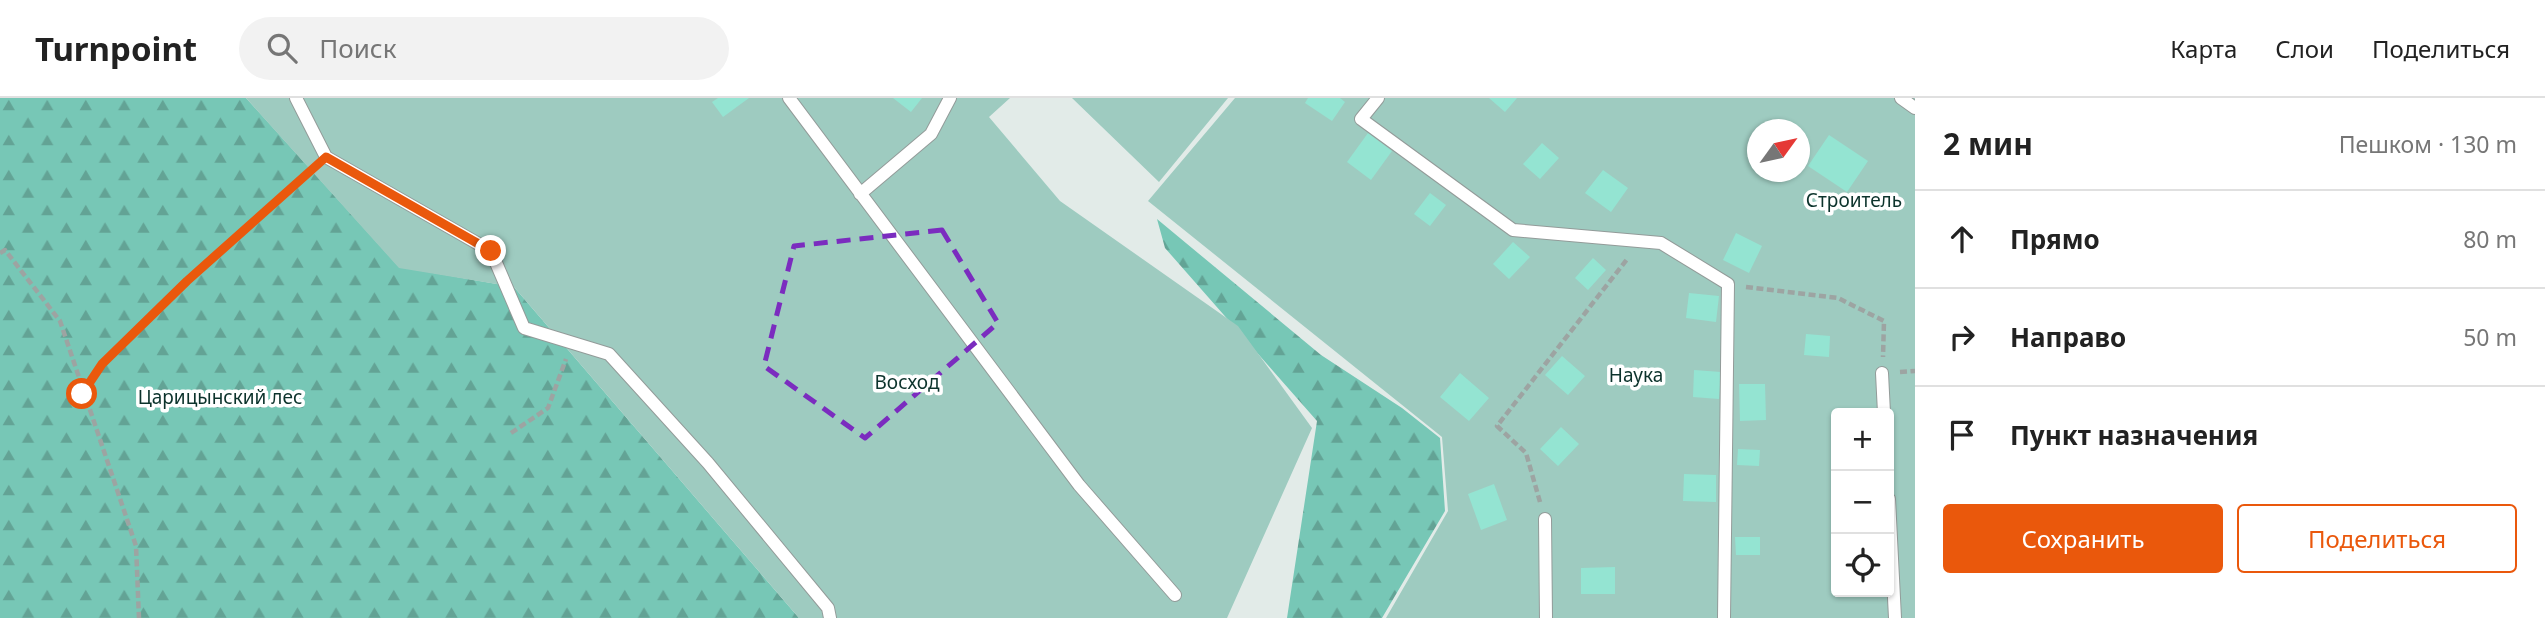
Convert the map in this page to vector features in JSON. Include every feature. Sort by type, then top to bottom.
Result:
[{"type":"lane","points":[[296,98],[326,157],[491,251],[524,328],[609,354],[708,463],[828,608],[830,618]]},
{"type":"lane","points":[[789,98],[1079,485],[1175,595]]},
{"type":"lane","points":[[860,194],[931,134],[950,98]]},
{"type":"lane","points":[[1378,98],[1362,118],[1513,230],[1661,243],[1728,284],[1724,618]]},
{"type":"lane","points":[[1901,98],[1915,108]]},
{"type":"lane","points":[[1882,373],[1884,408]]},
{"type":"lane","points":[[1545,519],[1546,618]]},
{"type":"lane","points":[[1891,534],[1895,618]]},
{"type":"path","points":[[82,394],[102,364],[187,281],[326,157]]},
{"type":"path","points":[[1545,519],[1526,453],[1497,426],[1642,241]]},
{"type":"path","points":[[0,253],[5,250],[60,321],[82,394],[136,546],[139,618]]},
{"type":"path","points":[[1728,284],[1779,293],[1838,298],[1884,321],[1882,373],[1915,371]]},
{"type":"path","points":[[511,433],[548,408],[572,343]]},
{"type":"highlighted area","points":[[942,230],[998,323],[865,438],[764,366],[794,246]]},
{"type":"green space","name":"Царицынский лес","points":[[0,98],[246,98],[399,267],[514,287],[799,618],[0,618]]},
{"type":"green space","name":"Восход","points":[[246,98],[1010,98],[989,117],[1060,201],[1238,326],[1312,428],[1227,618],[799,618],[514,287],[399,268]]},
{"type":"green space","points":[[1072,98],[1228,98],[1159,182]]},
{"type":"green space","name":"Наука","points":[[1235,98],[1915,98],[1915,618],[1386,618],[1448,511],[1442,437],[1148,201]]},
{"type":"green space","points":[[1157,219],[1321,355],[1402,408],[1440,438],[1445,511],[1382,618],[1287,618],[1317,421],[1165,248]]},
{"type":"building","points":[[718,98],[749,98],[723,117],[712,102]]},
{"type":"building","points":[[893,98],[922,98],[911,112]]},
{"type":"building","points":[[1308,98],[1340,98],[1345,102],[1332,121],[1305,103]]},
{"type":"building","points":[[1489,98],[1517,98],[1505,112]]},
{"type":"building","points":[[1368,133],[1392,151],[1371,180],[1347,162]]},
{"type":"building","points":[[1829,135],[1868,161],[1847,192],[1810,167],[1810,163]]},
{"type":"building","points":[[1542,143],[1559,158],[1540,179],[1523,164]]},
{"type":"building","points":[[1603,170],[1628,188],[1611,212],[1585,193]]},
{"type":"building","points":[[1430,193],[1446,205],[1430,226],[1414,214]]},
{"type":"building","points":[[1736,233],[1762,246],[1749,273],[1723,260]]},
{"type":"building","points":[[1513,242],[1530,257],[1509,279],[1493,264]]},
{"type":"building","points":[[1593,258],[1606,270],[1588,290],[1575,278]]},
{"type":"building","points":[[1689,293],[1719,296],[1716,322],[1686,318]]},
{"type":"building","points":[[1806,334],[1830,336],[1829,357],[1804,355]]},
{"type":"building","points":[[1562,356],[1585,376],[1568,395],[1545,375]]},
{"type":"building","points":[[1694,370],[1721,372],[1719,399],[1693,397]]},
{"type":"building","points":[[1460,373],[1489,398],[1469,421],[1440,397]]},
{"type":"building","points":[[1739,384],[1765,384],[1766,420],[1740,421]]},
{"type":"building","points":[[1561,427],[1579,444],[1558,466],[1540,449]]},
{"type":"building","points":[[1738,449],[1760,450],[1759,466],[1737,465]]},
{"type":"building","points":[[1684,474],[1716,475],[1716,502],[1683,501]]},
{"type":"building","points":[[1494,484],[1507,520],[1481,530],[1468,494]]},
{"type":"building","points":[[1735,537],[1760,537],[1760,555],[1736,555]]},
{"type":"building","points":[[1615,567],[1615,594],[1581,594],[1581,568]]},
{"type":"route","points":[[82,394],[102,364],[187,281],[326,157],[491,251]]},
{"type":"park label","name":"Строитель","points":[[1854,200]]}]
